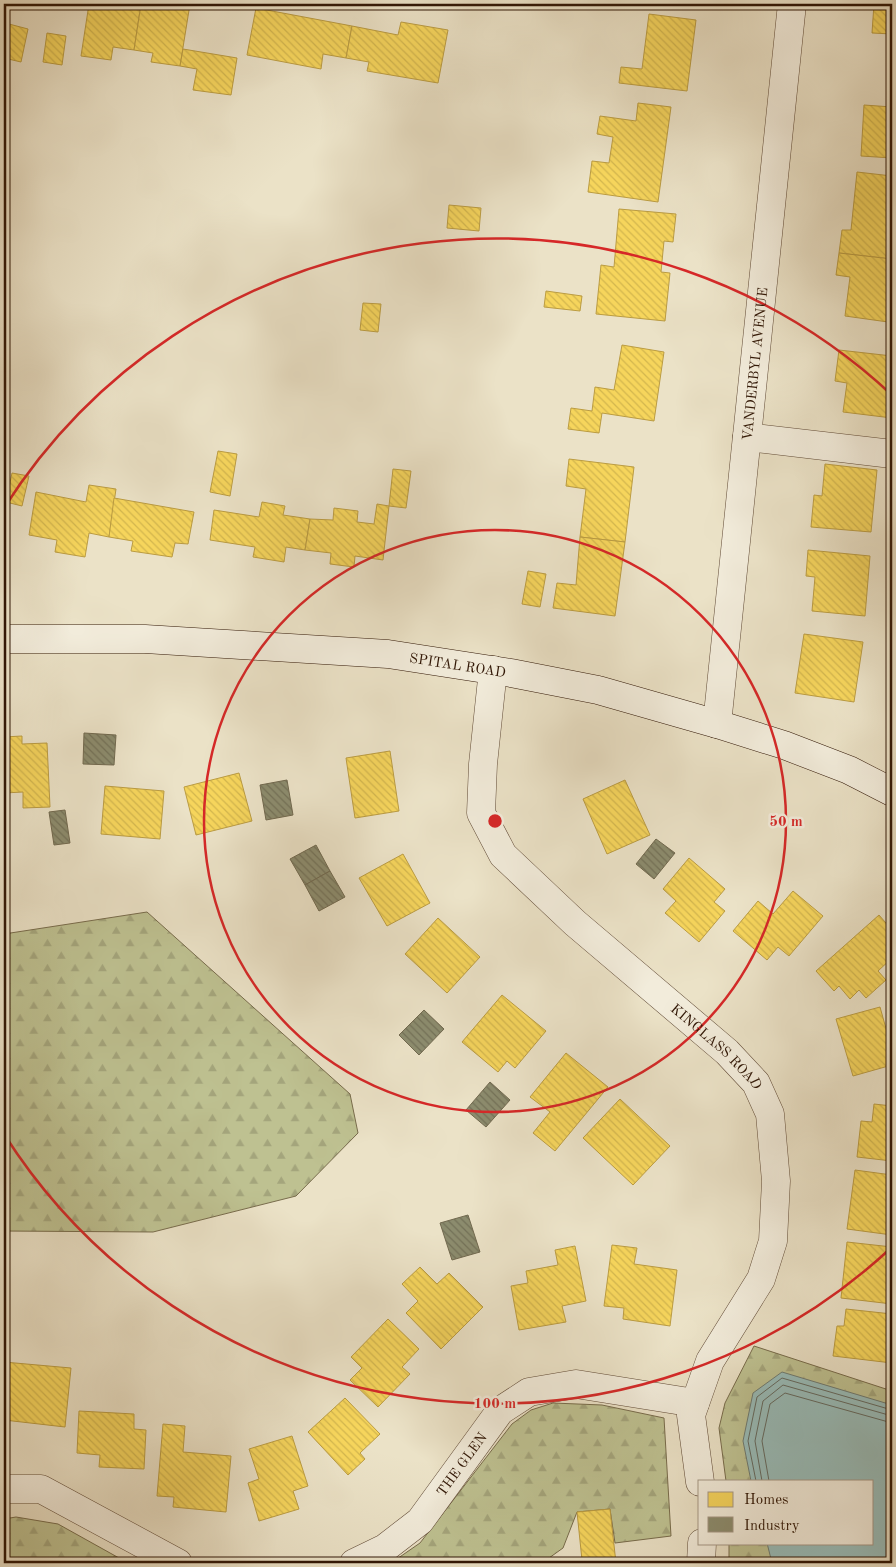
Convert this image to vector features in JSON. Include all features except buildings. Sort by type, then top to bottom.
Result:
[{"type":"street","name":"VANDERBYL AVENUE","points":[[717,724],[792,4]]},
{"type":"street","points":[[747,437],[892,454]]},
{"type":"street","name":"SPITAL ROAD","points":[[4,639],[145,640],[388,654],[493,670],[598,690],[717,724],[784,745],[840,766],[892,792]]},
{"type":"street","name":"KINGLASS ROAD","points":[[493,670],[483,764],[482,814],[502,855],[575,923],[727,1052],[756,1083],[770,1114],[776,1181],[773,1241],[761,1278],[710,1361],[691,1415],[700,1480]]},
{"type":"street","name":"THE GLEN","points":[[354,1563],[385,1548],[420,1521],[500,1411],[529,1392],[576,1384],[695,1403]]},
{"type":"street","points":[[4,1489],[41,1489],[178,1563]]},
{"type":"street","points":[[701,1563],[702,1544]]},
{"type":"green space","points":[[147,912],[350,1094],[358,1133],[296,1196],[153,1232],[4,1231],[4,934]]},
{"type":"green space","points":[[754,1346],[892,1391],[892,1563],[729,1563],[729,1544],[874,1544],[874,1480],[726,1480],[719,1428],[725,1403]]},
{"type":"green space","points":[[553,1403],[602,1405],[664,1418],[671,1536],[615,1543],[610,1509],[577,1512],[563,1548],[542,1563],[391,1563],[420,1543],[512,1424],[531,1410]]},
{"type":"green space","points":[[16,1517],[58,1524],[128,1563],[4,1563],[4,1519]]},
{"type":"water","points":[[782,1372],[892,1405],[892,1563],[772,1563],[767,1544],[874,1544],[874,1480],[751,1480],[743,1441],[753,1393]]}]
